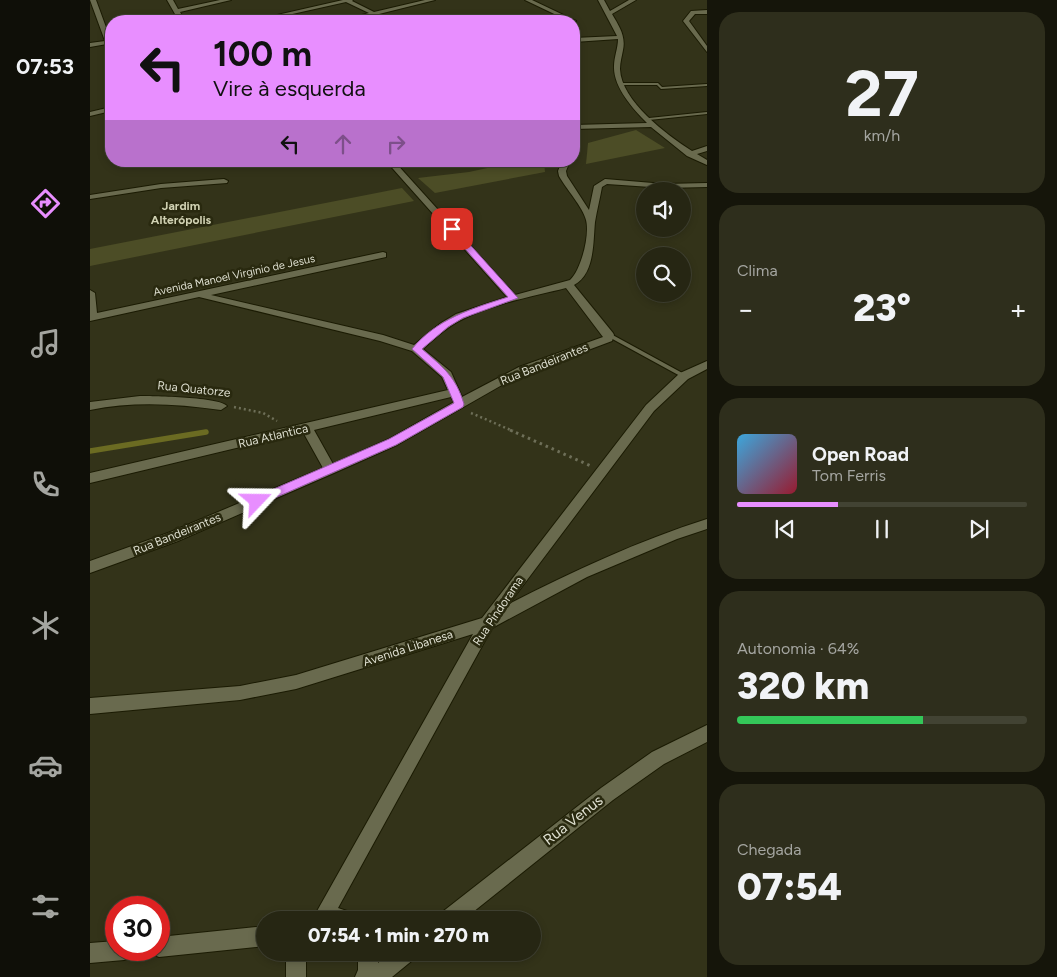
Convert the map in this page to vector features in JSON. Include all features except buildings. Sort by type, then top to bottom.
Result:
[{"type":"street","points":[[93,0],[105,30]]},
{"type":"street","points":[[170,0],[178,15]]},
{"type":"street","points":[[176,11],[228,0]]},
{"type":"street","points":[[281,15],[348,0],[374,14]]},
{"type":"street","points":[[370,15],[432,0]]},
{"type":"street","points":[[528,0],[559,15]]},
{"type":"street","points":[[601,0],[621,37],[617,75],[632,102],[651,122],[690,154],[707,164]]},
{"type":"street","points":[[609,14],[633,0]]},
{"type":"street","points":[[707,12],[693,12],[686,21],[707,50]]},
{"type":"street","points":[[580,28],[585,33],[621,37]]},
{"type":"street","points":[[580,36],[585,33]]},
{"type":"street","points":[[90,45],[105,45]]},
{"type":"street","points":[[90,114],[105,110]]},
{"type":"street","points":[[580,127],[651,122]]},
{"type":"street","points":[[690,154],[707,148]]},
{"type":"street","points":[[395,167],[514,298]]},
{"type":"street","points":[[564,167],[562,171],[564,178],[584,206],[591,221]]},
{"type":"street","points":[[90,197],[161,186],[224,181]]},
{"type":"street","points":[[416,349],[445,325],[460,316],[514,298],[568,284],[580,276],[589,250],[591,221],[598,186],[605,181],[665,186],[707,185]]},
{"type":"street","name":"Avenida Manoel Virginio de Jesus","points":[[91,318],[383,255]]},
{"type":"street","points":[[568,284],[609,335]]},
{"type":"street","points":[[90,293],[91,318]]},
{"type":"street","points":[[200,296],[374,336],[416,349],[447,375],[456,392],[459,404]]},
{"type":"street","name":"Rua Bandeirantes","points":[[90,567],[174,537],[393,442],[523,370],[608,339],[609,335]]},
{"type":"street","name":"Rua Pindorama","points":[[327,911],[487,623],[601,470],[650,408],[684,376],[707,365]]},
{"type":"street","name":"Rua Atlantica","points":[[90,478],[456,392]]},
{"type":"street","name":"Rua Quatorze","points":[[90,406],[112,401],[153,398],[221,406]]},
{"type":"street","points":[[308,428],[330,470]]},
{"type":"street","name":"Avenida Libanesa","points":[[90,706],[240,692],[296,682],[487,623],[582,573],[673,535],[707,524]]},
{"type":"street","name":"Rua Venus","points":[[459,911],[607,794],[658,758],[707,732]]},
{"type":"street","points":[[170,946],[256,937]]},
{"type":"street","points":[[90,953],[105,952]]},
{"type":"street","points":[[296,961],[296,977]]},
{"type":"street","points":[[365,977],[368,972],[368,961]]},
{"type":"street","points":[[376,977],[395,961]]},
{"type":"lane","points":[[622,84],[658,84],[661,88],[707,85]]},
{"type":"lane","points":[[651,122],[707,112]]},
{"type":"lane","points":[[609,335],[684,376]]},
{"type":"path","points":[[459,404],[470,412],[601,470]]},
{"type":"path","name":"Rua Quatorze","points":[[221,406],[246,408],[263,413],[276,420],[288,433]]},
{"type":"green space","points":[[636,130],[665,148],[586,164],[588,143]]},
{"type":"green space","points":[[492,167],[545,167],[545,172],[435,193],[418,178],[469,172]]},
{"type":"green space","points":[[402,188],[414,201],[90,266],[90,249]]},
{"type":"waterway","points":[[90,451],[206,432]]},
{"type":"district","name":"Jardim Alterópolis","points":[[181,213]]},
{"type":"route","points":[[257,501],[393,442],[459,404],[456,392],[447,375],[434,362],[416,349],[445,325],[460,316],[514,298],[452,229]]}]
